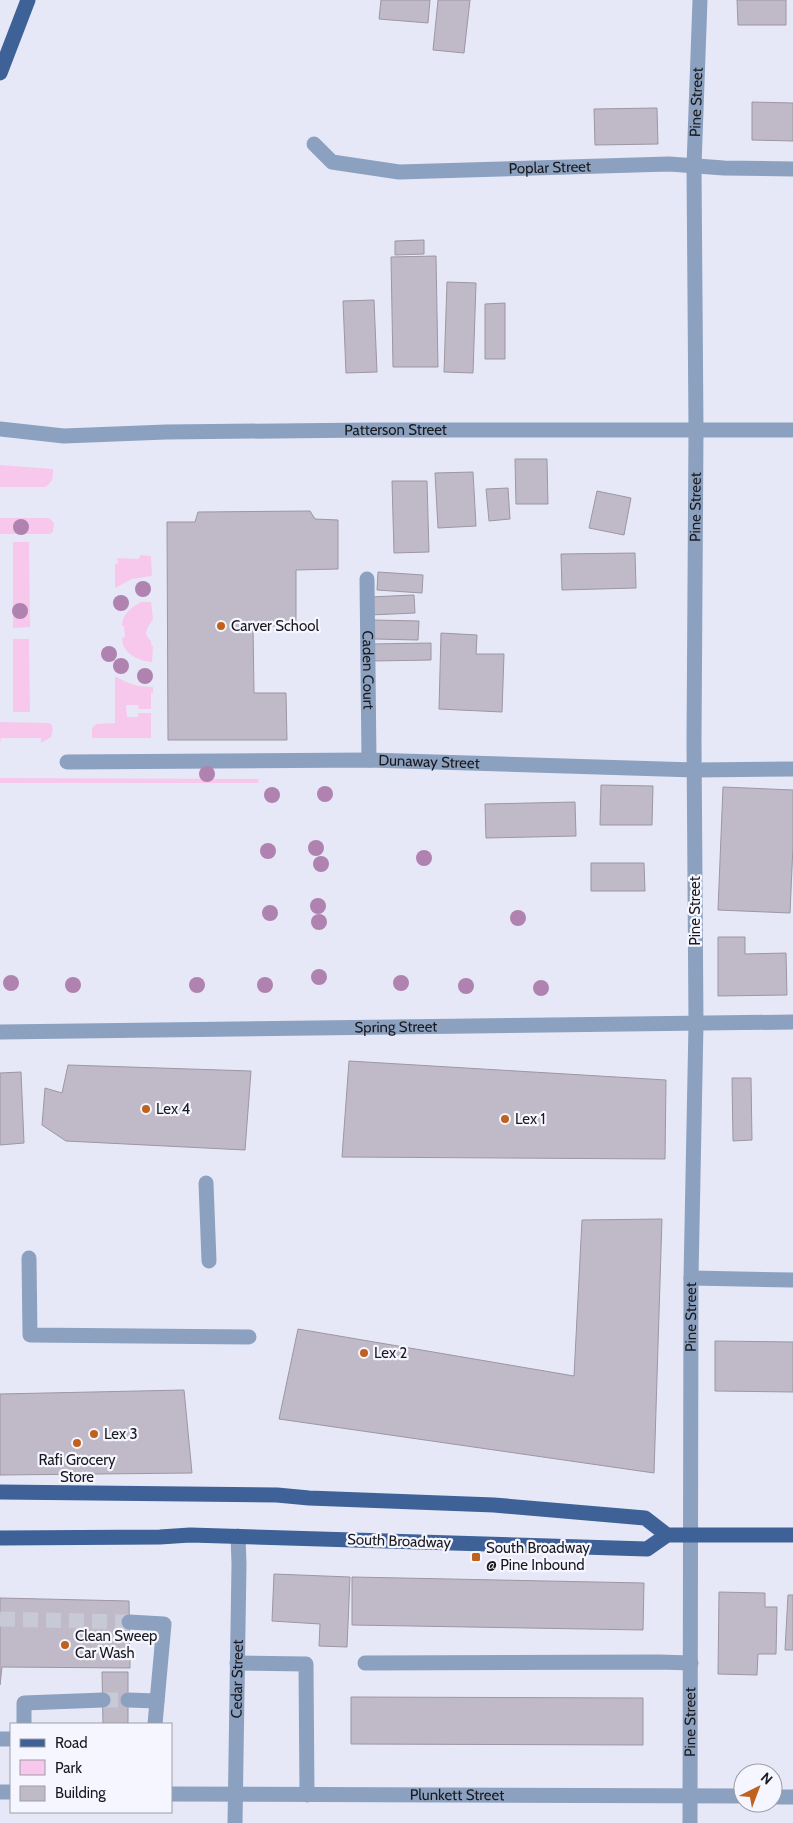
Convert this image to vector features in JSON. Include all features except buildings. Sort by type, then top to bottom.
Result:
[{"type":"main road","points":[[0,73],[28,0]]},
{"type":"main road","points":[[0,1492],[276,1495],[494,1505],[644,1518],[667,1535],[793,1535]]},
{"type":"main road","name":"South Broadway","points":[[0,1538],[160,1537],[190,1535],[647,1549],[667,1535]]},
{"type":"street","name":"Pine Street","points":[[690,1823],[691,1278],[696,1024],[694,166],[700,0]]},
{"type":"street","name":"Poplar Street","points":[[314,144],[332,162],[399,172],[630,164],[793,169]]},
{"type":"street","name":"Patterson Street","points":[[0,429],[64,436],[166,432],[342,430],[793,430]]},
{"type":"street","name":"Caden Court","points":[[367,579],[369,760]]},
{"type":"street","name":"Dunaway Street","points":[[67,762],[369,760],[695,770],[793,770]]},
{"type":"street","name":"Spring Street","points":[[0,1032],[793,1022]]},
{"type":"street","points":[[206,1183],[209,1261]]},
{"type":"street","points":[[29,1258],[30,1335],[249,1337]]},
{"type":"street","points":[[691,1278],[793,1280]]},
{"type":"street","name":"Cedar Street","points":[[235,1823],[238,1536]]},
{"type":"street","points":[[129,1622],[164,1624],[155,1723]]},
{"type":"street","points":[[237,1663],[306,1664],[307,1795]]},
{"type":"street","points":[[365,1663],[691,1663]]},
{"type":"street","points":[[24,1723],[24,1703],[103,1700]]},
{"type":"street","points":[[128,1700],[157,1701]]},
{"type":"street","name":"Plunkett Street","points":[[172,1794],[733,1796]]},
{"type":"green space","points":[[0,465],[53,469],[53,477],[45,487],[0,487]]},
{"type":"green space","points":[[0,518],[49,518],[54,523],[53,532],[50,534],[0,534]]},
{"type":"green space","points":[[13,542],[29,542],[30,627],[13,628]]},
{"type":"green space","points":[[140,555],[151,556],[152,576],[132,579],[115,588],[115,564],[118,563],[117,558],[139,559]]},
{"type":"green space","points":[[142,602],[151,602],[153,619],[146,632],[153,646],[152,662],[136,658],[128,652],[122,638],[125,637],[122,622],[126,614],[131,608]]},
{"type":"green space","points":[[13,639],[29,639],[30,712],[13,712]]},
{"type":"green space","points":[[115,676],[133,684],[153,687],[151,709],[139,709],[138,705],[126,705],[127,717],[138,717],[138,713],[151,713],[151,738],[92,738],[92,728],[96,724],[115,723]]},
{"type":"green space","points":[[0,722],[50,723],[53,731],[51,737],[41,743],[41,738],[1,738],[0,743]]},
{"type":"green space","points":[[0,778],[258,779],[259,783],[0,783]]},
{"type":"tunnel","points":[[0,1619],[129,1622]]},
{"type":"tunnel","points":[[103,1700],[128,1700]]},
{"type":"place","name":"Carver School","points":[[221,626]]},
{"type":"place","name":"Lex 4","points":[[146,1109]]},
{"type":"place","name":"Lex 1","points":[[505,1119]]},
{"type":"place","name":"Lex 2","points":[[364,1353]]},
{"type":"place","name":"Lex 3","points":[[94,1434]]},
{"type":"place","name":"Rafi Grocery Store","points":[[77,1443]]},
{"type":"place","name":"South Broadway @ Pine Inbound","points":[[476,1557]]},
{"type":"place","name":"Clean Sweep Car Wash","points":[[65,1645]]}]
